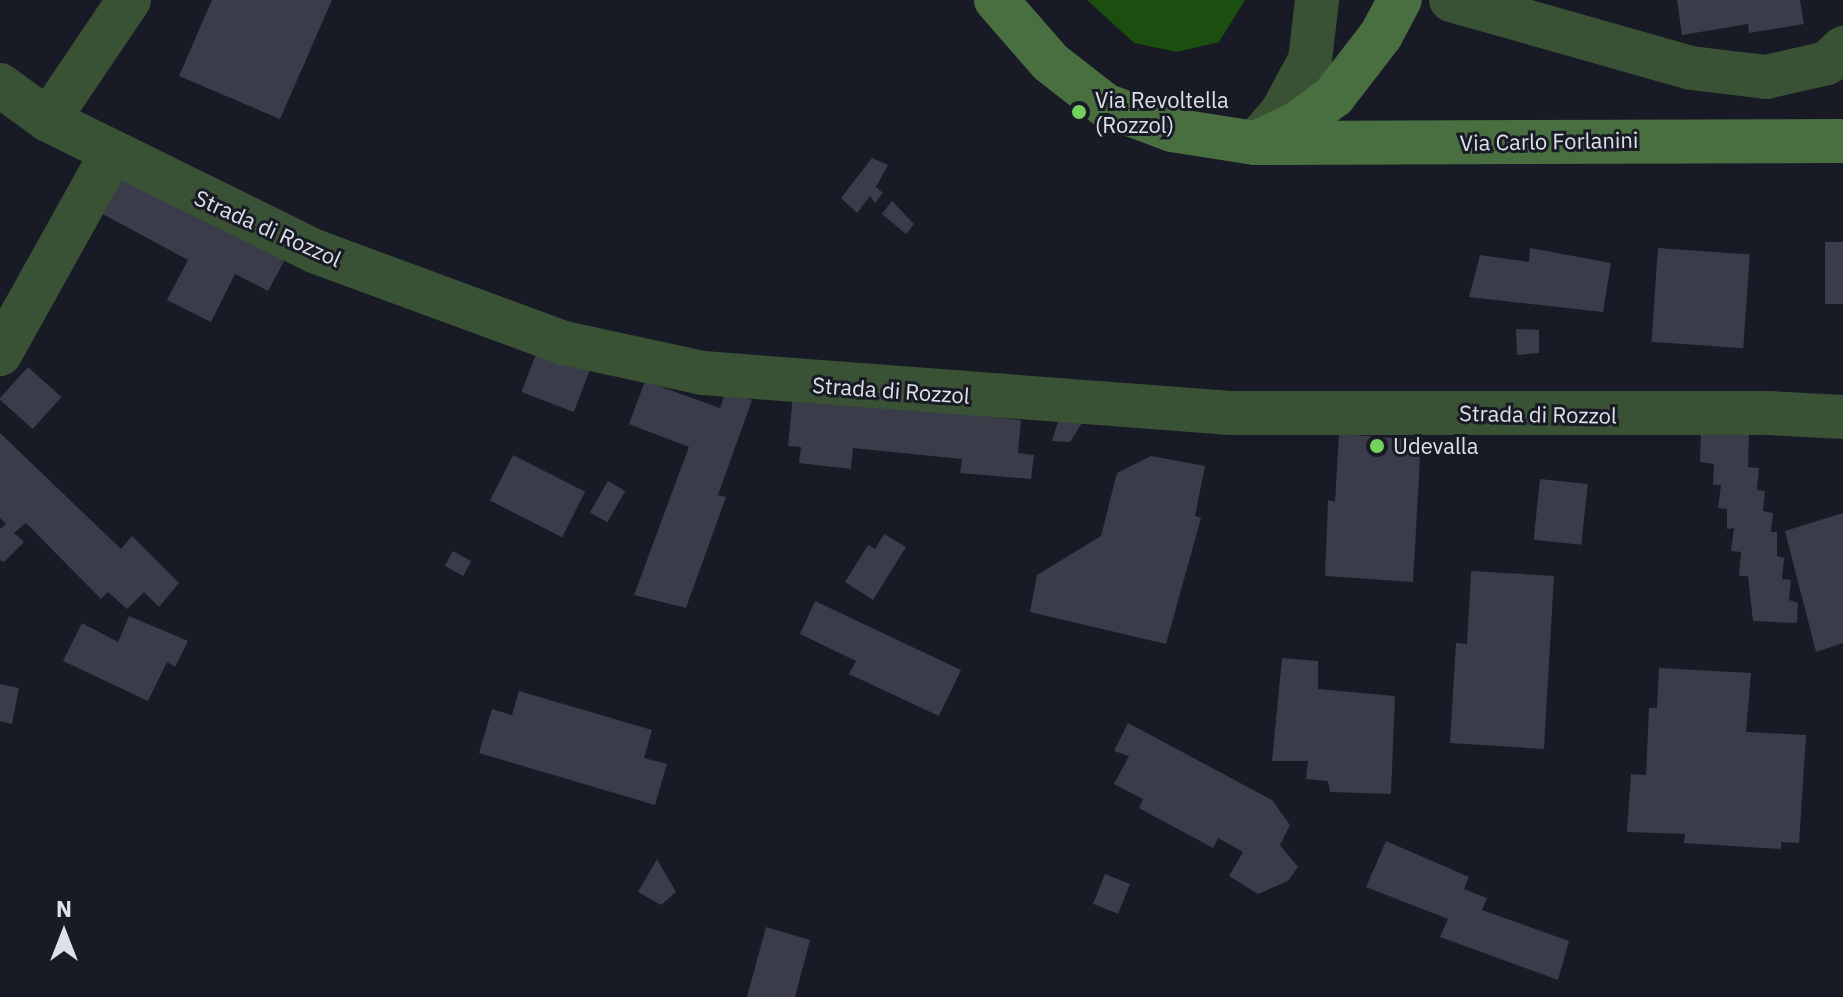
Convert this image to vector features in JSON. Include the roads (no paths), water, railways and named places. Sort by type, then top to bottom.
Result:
[{"type":"main road","name":"Via Carlo Forlanini","points":[[996,0],[1050,62],[1105,105],[1172,130],[1255,143],[1843,141]]},
{"type":"main road","points":[[1255,143],[1298,123],[1334,96],[1381,35],[1400,0]]},
{"type":"street","points":[[48,120],[129,0]]},
{"type":"street","points":[[1255,143],[1282,112],[1310,60],[1317,0]]},
{"type":"street","points":[[1451,0],[1691,68],[1766,77],[1827,63],[1843,48]]},
{"type":"street","points":[[1520,0],[1569,34]]},
{"type":"street","name":"Strada di Rozzol","points":[[0,85],[48,120],[314,251],[564,343],[703,373],[1230,413],[1769,413],[1843,417]]},
{"type":"street","points":[[0,354],[112,153]]},
{"type":"place","name":"Via Revoltella (Rozzol)","points":[[1079,112]]},
{"type":"place","name":"Udevalla","points":[[1377,446]]}]
